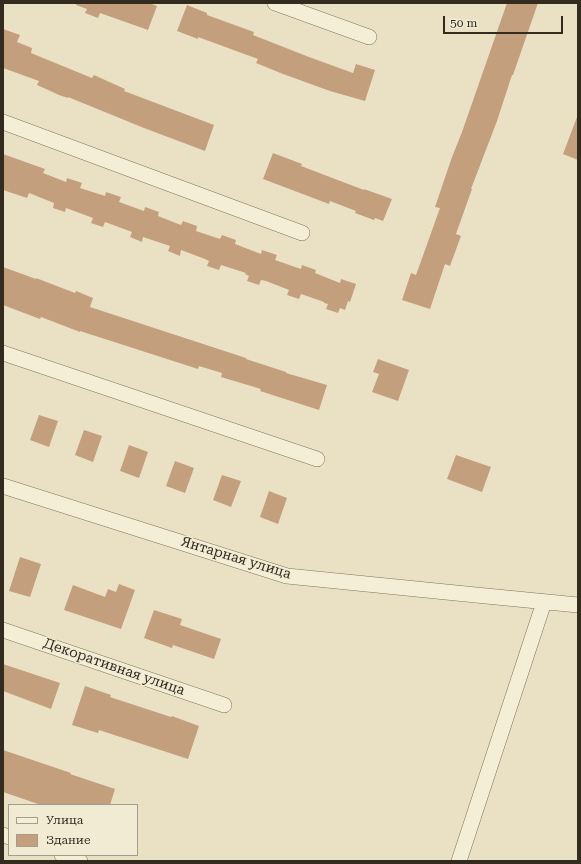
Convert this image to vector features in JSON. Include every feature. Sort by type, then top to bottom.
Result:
[{"type":"street","points":[[275,3],[369,37]]},
{"type":"street","points":[[3,122],[302,233]]},
{"type":"street","points":[[3,353],[317,459]]},
{"type":"street","name":"Янтарная улица","points":[[3,486],[287,576],[578,605]]},
{"type":"street","points":[[459,861],[544,602]]},
{"type":"street","name":"Декоративная улица","points":[[3,630],[224,704]]},
{"type":"street","points":[[65,856],[80,861]]},
{"type":"building","points":[[76,3],[149,3],[157,6],[148,30],[100,13],[98,18],[85,13],[87,9],[76,5]]},
{"type":"building","points":[[507,3],[538,3],[456,234],[461,236],[450,266],[445,264],[430,309],[402,300],[411,273],[416,275],[440,208],[435,207]]},
{"type":"building","points":[[187,5],[207,13],[207,15],[254,32],[253,35],[353,73],[356,64],[375,70],[365,101],[330,91],[283,74],[256,63],[258,59],[177,31]]},
{"type":"building","points":[[3,29],[20,35],[17,42],[32,48],[31,53],[92,78],[94,75],[125,89],[124,91],[214,125],[205,151],[68,97],[59,95],[37,85],[39,81],[3,68]]},
{"type":"building","points":[[578,117],[578,160],[563,154]]},
{"type":"building","points":[[273,153],[302,164],[301,166],[392,199],[383,221],[375,218],[374,220],[330,201],[329,204],[263,179]]},
{"type":"building","points":[[3,154],[45,169],[43,173],[66,182],[67,178],[82,183],[80,188],[105,196],[106,192],[121,197],[119,202],[144,211],[145,207],[159,212],[158,216],[181,225],[183,221],[197,226],[196,231],[220,239],[222,235],[236,240],[235,244],[261,254],[262,250],[277,255],[275,260],[301,269],[302,265],[316,270],[315,273],[340,283],[341,279],[356,284],[350,302],[348,301],[345,310],[340,308],[338,313],[326,309],[328,304],[324,302],[301,294],[299,299],[287,295],[289,290],[266,281],[261,280],[259,285],[247,281],[249,276],[245,274],[246,273],[221,265],[219,270],[207,266],[209,261],[205,259],[181,250],[180,256],[168,251],[170,246],[143,237],[142,242],[130,237],[132,232],[105,222],[103,227],[91,223],[93,218],[66,208],[65,212],[53,208],[54,203],[29,193],[27,198],[3,190]]},
{"type":"building","points":[[3,267],[93,298],[90,307],[246,358],[286,373],[327,385],[319,410],[260,391],[261,389],[221,377],[222,373],[199,366],[198,369],[80,332],[41,317],[40,319],[3,305]]},
{"type":"building","points":[[378,359],[409,370],[398,401],[372,392],[379,374],[373,372]]},
{"type":"building","points":[[39,415],[58,421],[49,447],[30,440]]},
{"type":"building","points":[[84,430],[102,436],[93,462],[75,455]]},
{"type":"building","points":[[129,445],[148,452],[139,478],[120,471]]},
{"type":"building","points":[[456,455],[491,467],[482,492],[447,479]]},
{"type":"building","points":[[175,461],[194,468],[185,493],[166,486]]},
{"type":"building","points":[[222,475],[241,481],[231,507],[213,500]]},
{"type":"building","points":[[269,491],[287,498],[278,524],[260,517]]},
{"type":"building","points":[[20,557],[41,564],[30,597],[9,591]]},
{"type":"building","points":[[119,584],[135,590],[121,629],[64,610],[73,585],[105,597],[108,589],[116,592]]},
{"type":"building","points":[[154,610],[182,619],[180,625],[221,639],[214,659],[173,645],[172,648],[144,638]]},
{"type":"building","points":[[3,664],[60,683],[51,709],[3,691]]},
{"type":"building","points":[[85,686],[111,695],[110,697],[199,726],[188,759],[99,730],[98,733],[72,725]]},
{"type":"building","points":[[3,750],[115,789],[110,804],[38,804],[3,792]]}]
